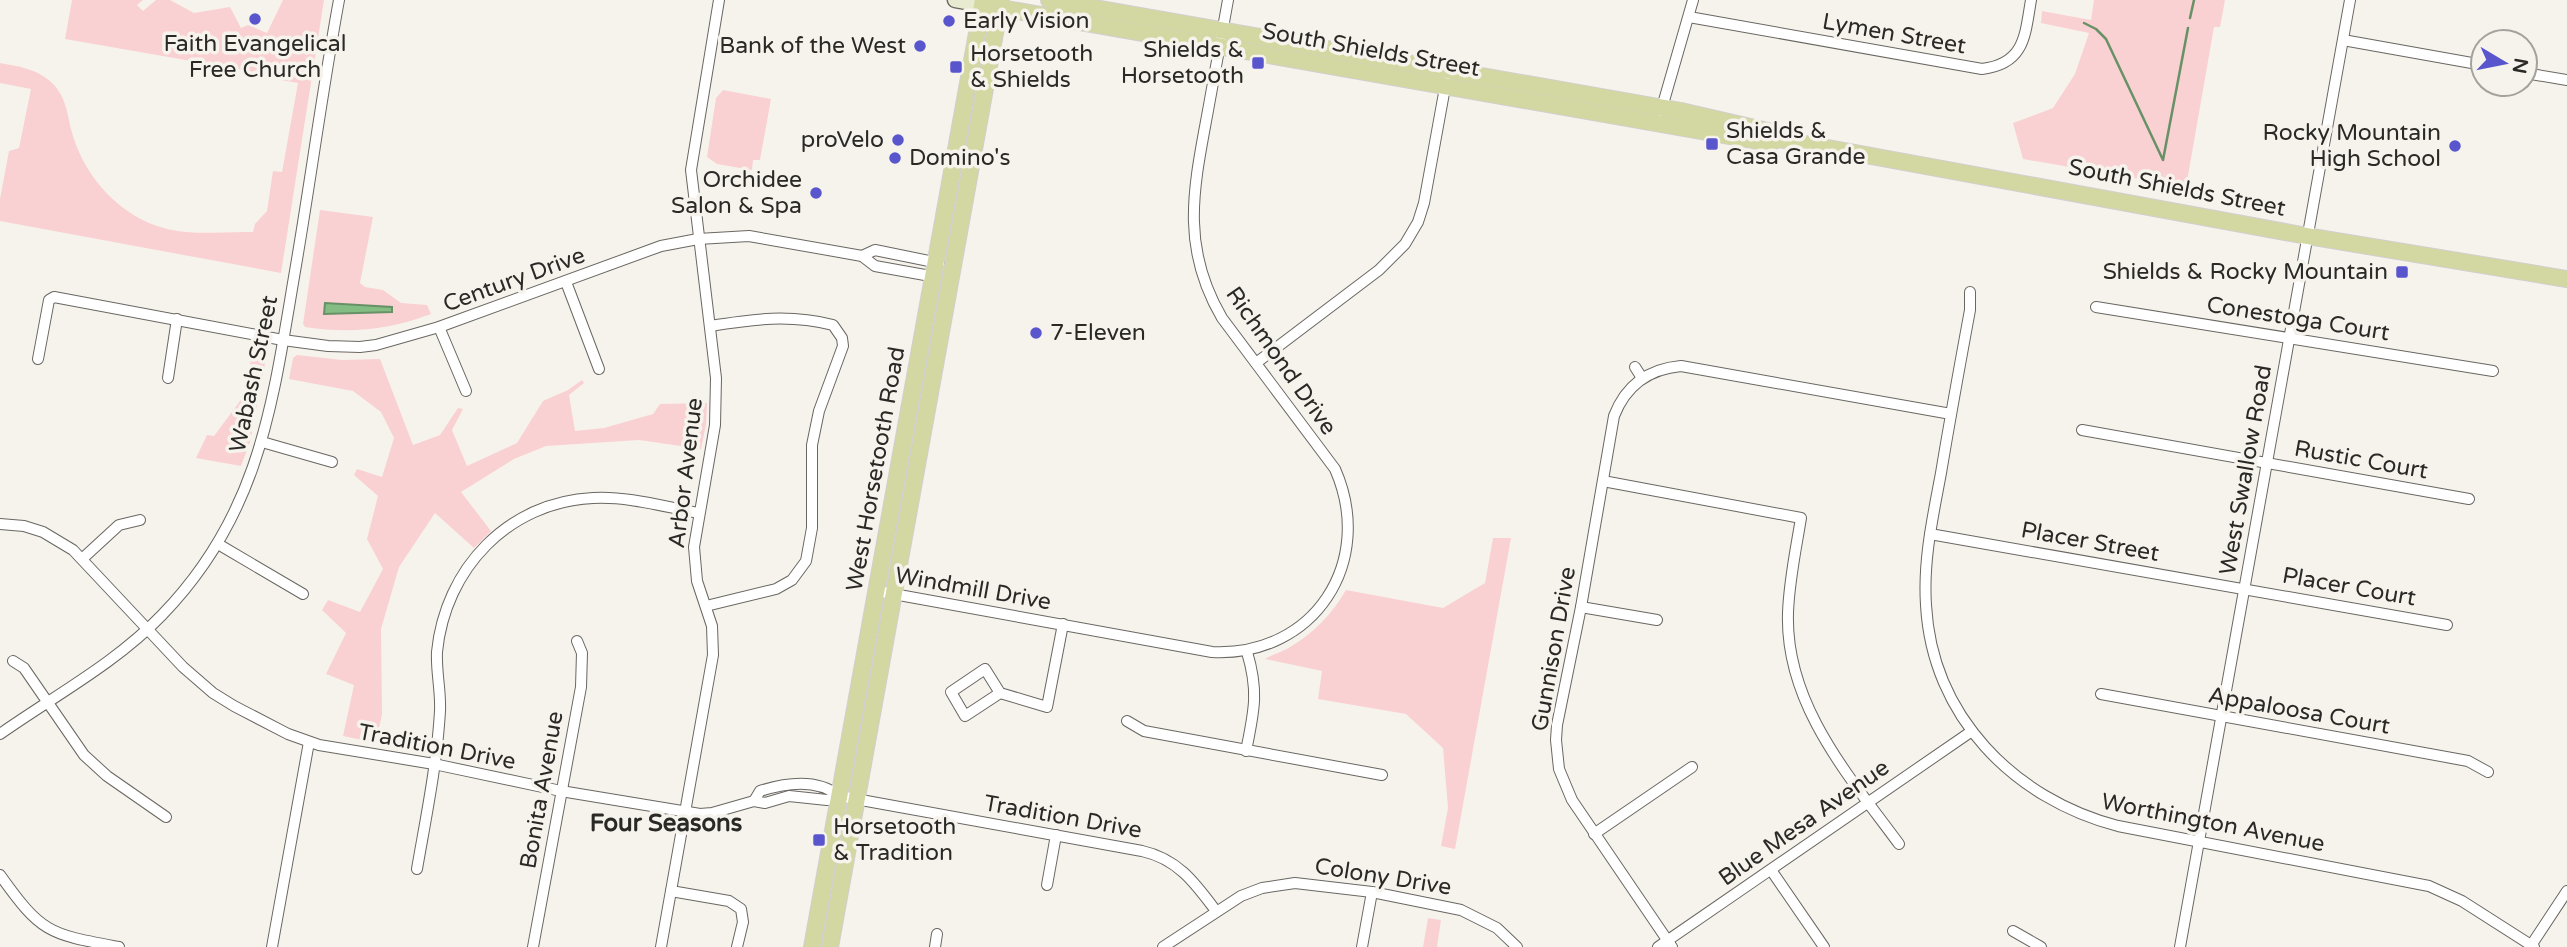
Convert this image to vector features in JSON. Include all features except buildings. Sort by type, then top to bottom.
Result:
[{"type":"main road","name":"South Shields Street","points":[[955,0],[1000,4],[1221,38],[1660,116],[1772,132],[1779,139],[2307,236],[2567,279]]},
{"type":"main road","name":"South Shields Street","points":[[1049,0],[1093,4],[1221,38]]},
{"type":"main road","name":"West Horsetooth Road","points":[[812,947],[983,2]]},
{"type":"main road","name":"West Horsetooth Road","points":[[830,947],[1000,4]]},
{"type":"street","name":"Wabash Street","points":[[0,734],[147,630],[179,596],[218,544],[251,476],[262,442],[284,340],[339,0]]},
{"type":"street","name":"Arbor Avenue","points":[[661,947],[713,655],[712,625],[694,565],[694,538],[716,412],[716,378],[691,170],[719,0]]},
{"type":"street","name":"Richmond Drive","points":[[1228,0],[1193,195],[1194,233],[1202,278],[1212,300],[1335,470],[1343,491],[1348,524],[1342,567],[1329,596],[1319,609],[1291,634],[1247,652]]},
{"type":"street","points":[[1660,116],[1693,0]]},
{"type":"street","name":"Lymen Street","points":[[1689,17],[1977,69],[1993,68],[2010,60],[2021,48],[2031,0]]},
{"type":"street","name":"West Swallow Road","points":[[2180,947],[2350,0]]},
{"type":"street","points":[[2343,40],[2469,62]]},
{"type":"street","points":[[2539,75],[2567,80]]},
{"type":"street","points":[[1256,363],[1379,270],[1405,244],[1418,222],[1424,203],[1447,78]]},
{"type":"street","name":"Century Drive","points":[[38,359],[49,300],[54,297],[284,340],[360,347],[439,327],[661,246],[698,239],[749,236],[862,256],[875,266],[935,269]]},
{"type":"street","name":"Century Drive","points":[[862,256],[875,250],[952,273]]},
{"type":"street","points":[[566,282],[599,369]]},
{"type":"street","name":"Worthington Avenue","points":[[1970,292],[1970,310],[1930,534],[1925,581],[1928,628],[1941,673],[1951,697],[1972,731],[2011,774],[2062,806],[2118,826],[2429,886],[2462,901],[2531,946]]},
{"type":"street","name":"Conestoga Court","points":[[2096,307],[2493,371]]},
{"type":"street","points":[[706,606],[776,589],[792,580],[806,561],[812,528],[812,445],[819,411],[843,346],[842,338],[833,325],[797,317],[710,326]]},
{"type":"street","points":[[168,378],[177,319]]},
{"type":"street","points":[[439,327],[466,391]]},
{"type":"street","points":[[1635,367],[1642,378],[1667,367],[1691,367],[1951,414]]},
{"type":"street","name":"Gunnison Drive","points":[[1642,378],[1626,393],[1614,416],[1581,607],[1557,725],[1557,756],[1565,786],[1594,834],[1670,944]]},
{"type":"street","name":"Rustic Court","points":[[2082,430],[2469,499]]},
{"type":"street","points":[[262,442],[332,462]]},
{"type":"street","points":[[1603,481],[1801,518],[1788,614],[1796,670],[1815,723],[1899,844]]},
{"type":"street","points":[[417,869],[440,710],[438,651],[443,618],[458,582],[478,552],[492,538],[526,515],[577,499],[616,499],[699,513]]},
{"type":"street","points":[[82,559],[119,525],[140,520]]},
{"type":"street","name":"Tradition Drive","points":[[0,524],[24,526],[59,540],[82,559],[183,667],[213,693],[264,723],[309,742],[434,764],[561,791],[685,811],[712,813],[754,801],[760,792],[788,784],[830,788],[839,796],[1142,851],[1168,860],[1192,878],[1216,911]]},
{"type":"street","name":"Placer Street","points":[[1930,534],[2244,588]]},
{"type":"street","points":[[218,544],[303,594]]},
{"type":"street","name":"Placer Court","points":[[2244,588],[2447,625]]},
{"type":"street","name":"Windmill Drive","points":[[877,591],[1212,652],[1247,652]]},
{"type":"street","points":[[1581,607],[1657,620]]},
{"type":"street","name":"Windmill Drive","points":[[1000,693],[965,716],[951,692],[985,669],[1000,693],[1047,707],[1063,624]]},
{"type":"street","name":"Bonita Avenue","points":[[533,947],[581,687],[582,653],[577,641]]},
{"type":"street","points":[[1245,751],[1255,708],[1255,690],[1247,652]]},
{"type":"street","points":[[13,661],[24,668],[84,755],[107,776],[166,817]]},
{"type":"street","name":"Appaloosa Court","points":[[2101,694],[2468,761],[2488,772]]},
{"type":"street","points":[[1127,721],[1144,731],[1382,775]]},
{"type":"street","name":"Blue Mesa Avenue","points":[[1658,947],[1670,944],[1771,870],[1972,731]]},
{"type":"street","points":[[272,947],[309,742]]},
{"type":"street","points":[[1594,834],[1692,767]]},
{"type":"street","points":[[1047,886],[1056,835]]},
{"type":"street","points":[[1771,870],[1824,947]]},
{"type":"street","points":[[0,875],[25,910],[48,929],[69,938],[119,947]]},
{"type":"street","name":"Colony Drive","points":[[1163,947],[1241,896],[1276,885],[1312,883],[1461,910],[1497,928],[1517,947]]},
{"type":"street","points":[[671,891],[729,901],[741,909],[743,922],[737,947]]},
{"type":"street","points":[[2531,946],[2567,891]]},
{"type":"street","points":[[1362,947],[1372,892]]},
{"type":"street","points":[[2013,931],[2041,947]]},
{"type":"street","points":[[935,947],[937,933]]},
{"type":"shaded area","points":[[72,0],[143,0],[137,5],[143,11],[156,0],[170,0],[194,13],[230,7],[241,28],[248,25],[267,33],[283,0],[324,0],[281,273],[0,221],[0,199],[9,151],[19,148],[31,89],[0,83],[0,63],[33,71],[55,86],[65,103],[76,145],[92,175],[127,211],[157,226],[193,232],[253,232],[255,224],[267,211],[273,171],[282,172],[298,83],[251,75],[243,70],[65,39]]},
{"type":"shaded area","points":[[2094,0],[2225,0],[2220,27],[2214,27],[2186,187],[2023,159],[2013,123],[2053,108],[2075,74],[2089,33],[2041,23],[2042,11],[2091,20]]},
{"type":"shaded area","points":[[723,90],[771,99],[760,160],[753,160],[752,170],[717,164],[707,157],[716,98]]},
{"type":"shaded area","points":[[320,210],[373,217],[360,283],[365,287],[383,290],[401,303],[427,305],[431,314],[400,324],[369,329],[305,327],[303,324]]},
{"type":"shaded area","points":[[325,303],[392,307],[392,312],[324,314]]},
{"type":"shaded area","points":[[253,345],[265,348],[267,353],[250,442],[241,466],[196,458],[207,435],[214,436],[246,393]]},
{"type":"shaded area","points":[[297,355],[342,360],[380,359],[413,445],[440,435],[458,408],[463,409],[452,430],[467,466],[517,443],[543,401],[568,390],[582,380],[584,383],[569,395],[575,431],[604,428],[653,414],[660,404],[707,403],[701,449],[639,440],[546,446],[514,459],[461,492],[491,531],[474,548],[435,513],[399,567],[381,629],[382,714],[376,743],[343,736],[354,685],[326,674],[346,633],[322,610],[328,600],[360,612],[383,569],[367,539],[378,496],[354,475],[357,469],[382,477],[394,438],[381,412],[353,391],[289,379],[293,358]]},
{"type":"shaded area","points":[[1493,538],[1511,538],[1455,849],[1441,846],[1448,808],[1443,748],[1406,714],[1318,699],[1322,671],[1265,659],[1290,647],[1314,629],[1329,615],[1346,590],[1443,608],[1485,583]]},
{"type":"shaded area","points":[[1428,918],[1441,920],[1437,947],[1423,947]]},
{"type":"waterway","points":[[2190,18],[2194,0]]},
{"type":"waterway","points":[[2084,23],[2096,29],[2106,39],[2163,160],[2188,28]]},
{"type":"place","name":"Faith Evangelical Free Church","points":[[255,19]]},
{"type":"place","name":"Early Vision","points":[[949,21]]},
{"type":"place","name":"Bank of the West","points":[[920,46]]},
{"type":"place","name":"Shields & Horsetooth","points":[[1258,63]]},
{"type":"place","name":"Horsetooth & Shields","points":[[956,67]]},
{"type":"place","name":"proVelo","points":[[898,140]]},
{"type":"place","name":"Shields & Casa Grande","points":[[1712,144]]},
{"type":"place","name":"Rocky Mountain High School","points":[[2455,146]]},
{"type":"place","name":"Domino's","points":[[895,158]]},
{"type":"place","name":"Orchidee Salon & Spa","points":[[816,193]]},
{"type":"place","name":"Shields & Rocky Mountain","points":[[2402,272]]},
{"type":"place","name":"7-Eleven","points":[[1036,333]]},
{"type":"place","name":"Horsetooth & Tradition","points":[[819,840]]},
{"type":"district","name":"Four Seasons","points":[[666,823]]}]
